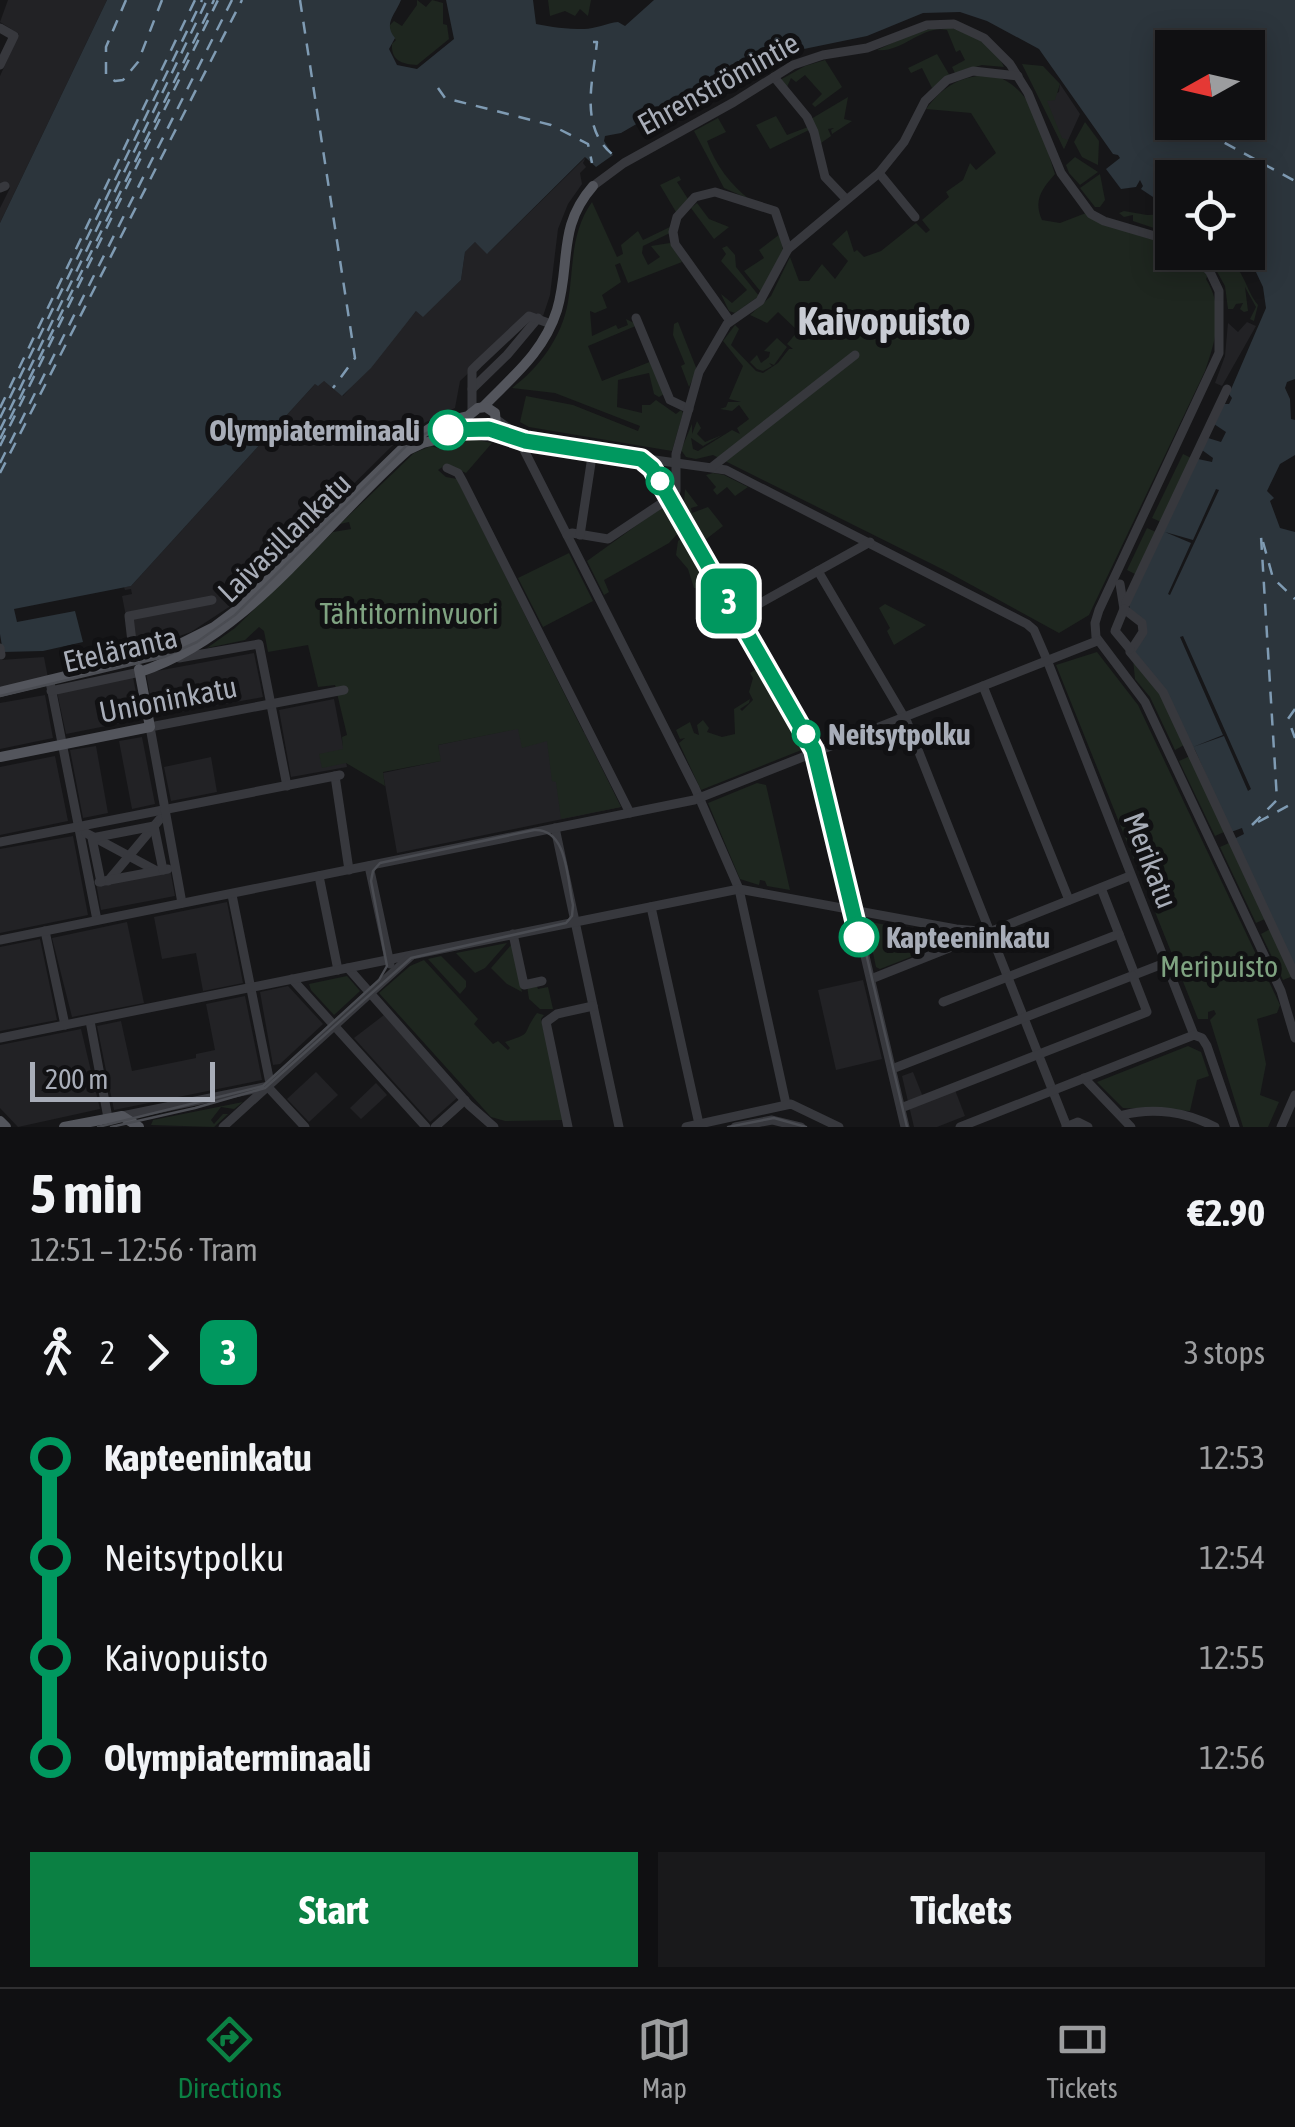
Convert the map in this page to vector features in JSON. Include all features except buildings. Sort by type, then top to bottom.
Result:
[{"type":"main road","name":"Ehrenströmintie","points":[[483,413],[500,388],[531,359],[551,324],[560,298],[568,229],[578,205],[593,186]]},
{"type":"main road","points":[[483,413],[494,430],[479,434],[470,427],[483,413]]},
{"type":"main road","name":"Laivasillankatu","points":[[179,652],[230,616],[408,443],[438,424],[483,413]]},
{"type":"main road","name":"Laivasillankatu","points":[[179,652],[229,625],[408,450],[431,441],[479,434]]},
{"type":"main road","name":"Eteläranta","points":[[0,692],[51,687],[90,668],[179,652]]},
{"type":"main road","name":"Eteläranta","points":[[140,672],[179,652]]},
{"type":"main road","points":[[134,659],[150,728]]},
{"type":"main road","name":"Unioninkatu","points":[[0,757],[150,728]]},
{"type":"main road","points":[[64,1127],[122,1116],[138,1127]]},
{"type":"main road","points":[[0,1121],[6,1127]]},
{"type":"street","name":"Ehrenströmintie","points":[[593,186],[624,163],[814,57],[867,48],[922,27],[942,24],[963,27],[984,38],[1018,76],[1052,145],[1061,173],[1091,214],[1155,236]]},
{"type":"street","points":[[0,28],[14,36],[0,65]]},
{"type":"street","points":[[567,535],[608,539],[671,497],[676,490],[676,462],[698,372],[730,320],[760,301],[788,249],[879,174],[904,142],[925,100],[947,80],[973,71],[1018,76]]},
{"type":"street","points":[[774,76],[807,118],[821,166],[829,182],[846,199]]},
{"type":"street","points":[[879,174],[915,217]]},
{"type":"street","points":[[730,320],[680,255],[673,232],[682,210],[705,193],[720,192],[775,211],[788,249]]},
{"type":"street","points":[[1208,270],[1219,291],[1218,352],[1099,610],[1095,627],[1097,641],[1152,716],[1281,991],[1295,1038]]},
{"type":"street","points":[[483,413],[471,390],[538,318],[551,324]]},
{"type":"street","points":[[636,318],[670,400],[689,410]]},
{"type":"street","points":[[712,467],[855,356]]},
{"type":"street","points":[[1227,388],[1115,630],[1163,692],[1295,975]]},
{"type":"street","name":"Laivasillankatu","points":[[483,413],[523,439]]},
{"type":"street","name":"Laivasillankatu","points":[[479,434],[726,470],[870,542]]},
{"type":"street","points":[[523,439],[524,448],[699,798],[738,889],[786,1104]]},
{"type":"street","points":[[580,534],[593,450]]},
{"type":"street","points":[[646,458],[817,752],[906,1127]]},
{"type":"street","points":[[447,468],[458,473],[464,482],[630,813]]},
{"type":"street","points":[[739,615],[870,542]]},
{"type":"street","name":"Merikatu","points":[[870,542],[1034,630],[1194,1036],[1202,1038],[1208,1048],[1236,1127]]},
{"type":"street","points":[[818,572],[904,716],[1067,1127],[1078,1122],[1088,1127]]},
{"type":"street","points":[[1120,584],[1124,607],[1142,623],[1143,632],[1130,649]]},
{"type":"street","points":[[134,659],[126,618],[212,600]]},
{"type":"street","points":[[129,630],[146,614]]},
{"type":"street","points":[[0,940],[699,798],[1097,641]]},
{"type":"street","name":"Eteläranta","points":[[179,652],[259,644],[271,705]]},
{"type":"street","name":"Eteläranta","points":[[51,687],[140,672]]},
{"type":"street","points":[[983,686],[1069,900]]},
{"type":"street","points":[[51,687],[86,833],[105,881]]},
{"type":"street","name":"Unioninkatu","points":[[150,728],[344,690]]},
{"type":"street","points":[[271,705],[287,786]]},
{"type":"street","points":[[150,728],[160,818],[160,870]]},
{"type":"street","points":[[1177,755],[1191,750]]},
{"type":"street","points":[[0,842],[86,833],[337,776],[349,870]]},
{"type":"street","points":[[86,833],[160,818]]},
{"type":"street","points":[[105,881],[160,818]]},
{"type":"street","points":[[160,818],[182,903]]},
{"type":"street","points":[[555,828],[619,1127]]},
{"type":"street","points":[[86,833],[160,870]]},
{"type":"street","points":[[86,833],[97,920]]},
{"type":"street","points":[[1217,842],[1231,836]]},
{"type":"street","points":[[369,866],[391,971]]},
{"type":"street","points":[[90,884],[175,868]]},
{"type":"street","points":[[319,876],[344,968],[494,1127]]},
{"type":"street","points":[[871,980],[1130,876]]},
{"type":"street","points":[[901,1108],[1147,1012],[1101,888]]},
{"type":"street","points":[[0,1038],[738,889],[990,932]]},
{"type":"street","points":[[232,895],[251,988],[289,1107]]},
{"type":"street","points":[[651,907],[699,1124]]},
{"type":"street","points":[[1258,928],[1272,922]]},
{"type":"street","points":[[45,931],[65,1025]]},
{"type":"street","points":[[513,934],[524,985],[542,981]]},
{"type":"street","points":[[943,1002],[1119,934]]},
{"type":"street","points":[[224,1127],[289,1107],[333,1025],[413,954]]},
{"type":"street","points":[[892,1069],[1165,963]]},
{"type":"street","points":[[292,979],[426,1127]]},
{"type":"street","points":[[568,1127],[546,1025],[557,1014],[593,1006]]},
{"type":"street","points":[[90,1020],[108,1118]]},
{"type":"street","points":[[960,1127],[1194,1036]]},
{"type":"street","points":[[1084,1078],[1132,1127]]},
{"type":"street","points":[[1281,1127],[1295,1095]]},
{"type":"street","points":[[436,1127],[465,1100]]},
{"type":"street","points":[[686,1127],[786,1104],[839,1127]]},
{"type":"street","points":[[122,1116],[289,1107]]},
{"type":"street","points":[[1123,1115],[1183,1114],[1215,1127]]},
{"type":"street","points":[[735,1127],[775,1120],[801,1127]]},
{"type":"shaded area","points":[[8,0],[107,0],[0,223],[0,208],[10,188],[0,183],[0,76],[19,34],[0,22]]},
{"type":"shaded area","points":[[107,0],[401,0],[390,24],[395,38],[389,49],[397,65],[417,69],[454,39],[446,0],[533,0],[536,24],[584,29],[618,22],[625,26],[654,0],[1295,0],[1295,379],[1287,382],[1285,388],[1291,419],[1295,420],[1295,455],[1280,464],[1267,491],[1274,498],[1270,501],[1280,528],[1295,532],[1295,968],[1234,839],[1244,834],[1242,828],[1231,832],[1195,750],[1135,654],[1134,646],[1145,632],[1130,612],[1129,603],[1198,459],[1212,462],[1213,458],[1202,450],[1208,438],[1221,442],[1226,432],[1214,424],[1224,404],[1232,398],[1229,394],[1266,308],[1255,270],[1265,270],[1265,160],[1155,160],[1155,198],[1141,189],[1140,180],[1136,187],[1121,189],[1106,169],[1120,158],[1113,154],[1039,49],[987,21],[960,12],[923,13],[867,36],[799,50],[752,73],[726,72],[714,80],[726,80],[733,89],[706,105],[701,94],[707,83],[621,133],[605,136],[613,155],[596,167],[585,157],[487,254],[475,242],[465,252],[461,280],[423,317],[416,311],[371,368],[342,396],[324,381],[315,384],[131,586],[14,609],[17,622],[75,611],[83,642],[43,651],[3,652],[0,223]]},
{"type":"shaded area","points":[[1060,84],[1080,114],[1064,149],[1041,101],[1059,92]]},
{"type":"shaded area","name":"Olympiaterminaali","points":[[586,157],[586,167],[580,173],[582,184],[558,229],[550,295],[542,319],[529,316],[460,381],[455,408],[424,423],[391,447],[229,607],[191,632],[133,652],[122,596],[132,594],[131,589],[124,587],[131,586],[315,384],[323,380],[343,396],[417,310],[423,316],[461,280],[465,252],[475,242],[488,253]]},
{"type":"shaded area","points":[[1247,322],[1256,326],[1222,386],[1215,383],[1225,356],[1228,323],[1238,332]]},
{"type":"shaded area","points":[[254,653],[263,697],[154,717],[146,673]]},
{"type":"shaded area","points":[[44,657],[48,678],[0,687],[0,660]]},
{"type":"shaded area","points":[[133,677],[141,719],[66,734],[57,692]]},
{"type":"shaded area","points":[[45,695],[53,738],[0,749],[0,703]]},
{"type":"shaded area","points":[[334,699],[347,767],[291,777],[279,710]]},
{"type":"shaded area","points":[[519,728],[584,732],[621,807],[397,853],[383,773],[440,761],[438,745]]},
{"type":"shaded area","points":[[142,737],[155,804],[132,809],[119,741]]},
{"type":"shaded area","points":[[96,746],[108,813],[83,818],[70,750]]},
{"type":"shaded area","points":[[55,756],[68,821],[0,835],[0,767]]},
{"type":"shaded area","points":[[211,757],[217,792],[171,801],[164,767]]},
{"type":"shaded area","points":[[73,836],[88,915],[0,933],[0,849]]},
{"type":"shaded area","points":[[170,869],[175,896],[101,910],[96,883]]},
{"type":"shaded area","points":[[227,902],[243,983],[203,991],[196,953],[162,959],[154,917]]},
{"type":"shaded area","points":[[127,922],[144,1003],[72,1017],[52,938]]},
{"type":"shaded area","points":[[40,939],[57,1020],[0,1031],[0,947]]},
{"type":"shaded area","points":[[863,980],[882,1059],[836,1070],[818,990]]},
{"type":"shaded area","points":[[288,986],[323,1024],[280,1064],[273,1065],[260,992]]},
{"type":"shaded area","points":[[245,996],[262,1080],[114,1110],[97,1026],[121,1021],[132,1071],[196,1058],[196,1054],[215,1050],[206,1004]]},
{"type":"shaded area","points":[[384,1015],[458,1097],[430,1122],[354,1038]]},
{"type":"shaded area","points":[[81,1029],[100,1109],[18,1127],[0,1108],[0,1045]]},
{"type":"shaded area","points":[[316,1072],[338,1095],[309,1122],[287,1099]]},
{"type":"shaded area","points":[[913,1072],[923,1097],[955,1090],[965,1116],[937,1127],[914,1127],[902,1076]]},
{"type":"shaded area","points":[[376,1083],[387,1095],[361,1119],[350,1108]]},
{"type":"green space","points":[[417,0],[426,7],[432,0],[443,3],[443,24],[447,25],[449,39],[417,65],[396,58],[392,44],[396,40],[389,26],[394,21],[402,26]]},
{"type":"green space","points":[[548,0],[591,0],[588,16],[580,9],[575,16],[565,11],[550,16]]},
{"type":"green space","points":[[944,27],[980,40],[1004,67],[982,65],[955,73],[952,67],[965,60],[960,50],[956,52],[947,30],[929,31],[895,47],[877,50],[918,33]]},
{"type":"green space","points":[[937,54],[950,76],[932,88],[922,68],[911,73],[908,68]]},
{"type":"green space","points":[[825,60],[842,87],[815,107],[812,104],[822,94],[805,75],[796,82],[791,78],[787,87],[780,80],[805,66]]},
{"type":"green space","points":[[1022,64],[1043,66],[1060,84],[1055,100],[1047,101],[1062,138],[1068,140],[1064,149]]},
{"type":"green space","name":"Kaivopuisto","points":[[993,75],[1007,82],[1019,91],[1035,115],[1055,174],[1040,195],[1042,220],[1060,223],[1086,213],[1155,238],[1155,270],[1204,270],[1217,313],[1205,371],[1089,615],[1059,633],[944,570],[713,455],[696,459],[686,457],[681,450],[697,421],[701,428],[697,434],[705,442],[722,435],[703,446],[691,438],[693,449],[698,451],[732,430],[740,434],[737,428],[749,419],[739,405],[732,411],[720,409],[728,402],[741,402],[729,399],[743,366],[723,341],[735,325],[739,329],[731,345],[756,371],[763,373],[793,349],[787,344],[798,331],[778,312],[767,323],[750,315],[771,296],[790,257],[799,281],[809,281],[822,264],[835,279],[848,261],[832,244],[847,230],[854,252],[857,250],[864,257],[881,251],[916,223],[926,233],[930,230],[922,220],[949,197],[946,192],[963,180],[970,163],[976,170],[996,153],[971,113],[926,109],[955,83]]},
{"type":"green space","points":[[848,97],[844,119],[852,121],[832,134],[834,128],[828,129],[831,136],[821,143],[811,119]]},
{"type":"green space","points":[[776,116],[787,135],[808,127],[809,130],[770,149],[756,125]]},
{"type":"green space","points":[[718,118],[726,132],[707,141],[725,174],[749,199],[724,188],[694,131]]},
{"type":"green space","points":[[1085,122],[1099,141],[1098,165],[1082,157],[1074,142]]},
{"type":"green space","points":[[1075,157],[1098,172],[1080,185],[1066,165]]},
{"type":"green space","points":[[1100,174],[1105,200],[1095,207],[1080,188]]},
{"type":"green space","points":[[679,176],[681,180],[677,182],[688,199],[676,212],[660,185]]},
{"type":"green space","points":[[592,202],[617,257],[623,254],[621,245],[638,231],[643,240],[670,227],[670,233],[643,246],[642,253],[648,265],[660,257],[651,246],[670,243],[682,262],[628,283],[620,263],[615,265],[621,282],[602,295],[607,308],[590,311],[592,336],[616,325],[618,329],[628,325],[626,319],[638,325],[588,346],[602,381],[652,361],[664,394],[654,394],[649,373],[618,380],[617,407],[642,413],[642,405],[656,400],[676,414],[681,410],[672,451],[529,427],[520,422],[526,396],[573,405],[638,431],[640,426],[555,393],[512,388],[540,361],[561,327],[576,238]]},
{"type":"green space","points":[[697,203],[709,219],[729,227],[714,239],[691,208]]},
{"type":"green space","points":[[1119,213],[1155,215],[1155,228],[1133,221],[1133,215],[1124,217]]},
{"type":"green space","points":[[780,234],[783,250],[761,292],[744,271],[764,258],[759,250]]},
{"type":"green space","points":[[727,246],[735,255],[736,267],[759,296],[735,313],[729,311],[721,294],[732,303],[747,290],[721,261],[726,254],[722,248]]},
{"type":"green space","points":[[1216,270],[1239,270],[1258,305],[1254,321],[1250,319],[1256,307],[1245,287],[1248,311],[1244,312],[1240,309],[1243,303],[1228,309],[1225,286]]},
{"type":"green space","points":[[678,322],[697,370],[689,387],[673,335],[674,324]]},
{"type":"green space","points":[[777,338],[787,347],[774,365],[769,363],[772,366],[763,371],[757,369],[750,362],[757,355],[761,363],[769,357],[770,352],[764,351]]},
{"type":"green space","name":"Tähtitorninvuori","points":[[472,439],[492,443],[466,473],[447,464],[438,470],[457,479],[621,807],[561,819],[547,741],[522,748],[518,729],[438,745],[441,761],[383,772],[385,786],[346,763],[322,768],[319,754],[343,749],[342,737],[347,735],[335,685],[318,687],[308,645],[268,652],[264,631],[259,627],[245,640],[207,648],[235,628],[333,532],[351,529],[349,522],[340,524],[414,453],[431,446],[443,450],[445,447],[439,443]]},
{"type":"green space","points":[[1183,454],[1191,458],[1161,522],[1152,518]]},
{"type":"green space","points":[[713,473],[748,487],[735,496],[727,487],[717,495],[706,475]]},
{"type":"green space","points":[[685,489],[698,506],[691,508],[692,513],[708,507],[723,526],[705,540],[684,503]]},
{"type":"green space","points":[[665,505],[680,531],[669,543],[604,580],[609,592],[604,595],[587,561]]},
{"type":"green space","points":[[1147,528],[1156,532],[1137,575],[1127,570]]},
{"type":"green space","points":[[683,537],[710,583],[699,589],[694,588],[688,569],[676,555],[678,541]]},
{"type":"green space","points":[[569,553],[593,601],[543,627],[518,578]]},
{"type":"green space","points":[[885,604],[926,625],[894,645],[879,608]]},
{"type":"green space","name":"Meripuisto","points":[[1097,652],[1138,705],[1280,1005],[1277,1013],[1257,1019],[1266,1064],[1260,1095],[1279,1102],[1268,1127],[1243,1127],[1210,1020],[1216,1014],[1214,1010],[1208,1012],[1208,1019],[1198,1019],[1056,665]]},
{"type":"green space","points":[[1133,659],[1161,694],[1184,745],[1175,750],[1150,697],[1135,679]]},
{"type":"green space","points":[[760,667],[804,749],[701,790],[679,743],[685,738],[680,739],[676,730],[690,722],[699,735],[697,725],[703,720],[709,728],[707,732],[722,737],[735,734],[734,709],[750,699],[742,711],[753,700],[749,692],[753,678],[750,673]]},
{"type":"green space","points":[[1190,756],[1224,832],[1215,836],[1179,761]]},
{"type":"green space","points":[[757,783],[766,785],[790,890],[767,886],[765,881],[760,880],[759,885],[740,879],[708,803]]},
{"type":"green space","points":[[1229,843],[1265,919],[1256,923],[1220,847]]},
{"type":"green space","points":[[870,922],[954,940],[880,969],[876,967],[867,925]]},
{"type":"green space","points":[[1270,929],[1293,976],[1283,980],[1261,934]]},
{"type":"green space","points":[[507,943],[485,968],[475,973],[456,953]]},
{"type":"green space","points":[[512,944],[522,992],[491,968]]},
{"type":"green space","points":[[441,956],[466,981],[460,994],[428,959]]},
{"type":"green space","points":[[424,960],[478,1019],[474,1024],[493,1044],[498,1041],[508,1050],[505,1042],[524,1034],[537,1013],[544,1015],[541,1019],[565,1120],[505,1121],[491,1117],[379,993],[410,966]]},
{"type":"green space","points":[[347,976],[360,991],[334,1015],[309,984]]},
{"type":"green space","points":[[536,984],[538,989],[548,987],[553,1009],[540,1009],[529,999],[527,986]]},
{"type":"green space","points":[[1188,1046],[1201,1052],[1209,1076],[1197,1080],[1190,1111],[1123,1108],[1097,1082]]},
{"type":"green space","points":[[243,1102],[234,1109],[221,1107],[211,1120],[214,1124],[228,1114],[214,1127],[151,1125],[153,1120]]},
{"type":"pier","points":[[1216,489],[1219,490],[1170,595],[1191,543],[1165,532],[1193,540]]},
{"type":"pier","points":[[1183,636],[1251,789],[1248,791],[1224,736],[1193,747],[1223,735],[1180,637]]},
{"type":"ferry route","points":[[126,0],[106,47],[106,75],[115,81],[123,80],[138,62],[162,0]]},
{"type":"ferry route","points":[[0,408],[195,0]]},
{"type":"ferry route","points":[[0,418],[202,0]]},
{"type":"ferry route","points":[[0,430],[207,0]]},
{"type":"ferry route","points":[[0,439],[214,0]]},
{"type":"ferry route","points":[[0,446],[218,0]]},
{"type":"ferry route","points":[[0,463],[232,0]]},
{"type":"ferry route","points":[[0,473],[242,0]]},
{"type":"ferry route","points":[[300,0],[355,358],[333,388]]},
{"type":"ferry route","points":[[593,42],[597,42],[592,117],[602,143],[612,154]]},
{"type":"ferry route","points":[[438,88],[445,98],[551,125],[588,144],[592,163]]},
{"type":"ferry route","points":[[1219,140],[1295,181]]},
{"type":"ferry route","points":[[1252,825],[1277,800],[1261,536]]},
{"type":"ferry route","points":[[1263,542],[1273,578],[1295,599]]},
{"type":"ferry route","points":[[1295,709],[1288,719],[1295,738]]},
{"type":"ferry route","points":[[1258,822],[1295,802]]},
{"type":"tram line","points":[[0,696],[164,657],[197,642],[235,615],[406,446],[441,427],[474,426],[643,456],[657,470],[819,754],[907,1127]]},
{"type":"tram line","name":"3","points":[[448,430],[489,429],[525,441],[641,459],[652,468],[814,750],[859,937]]},
{"type":"tram line","points":[[98,1127],[263,1086],[379,980],[387,966],[371,881],[380,863],[534,830],[554,837],[560,846],[573,905],[572,916],[566,923],[411,958],[265,1088],[111,1127]]},
{"type":"tram line","points":[[728,1127],[774,1118],[806,1127]]},
{"type":"place","name":"Olympiaterminaali","points":[[448,430]]},
{"type":"place","name":"Neitsytpolku","points":[[806,734]]},
{"type":"place","name":"Kapteeninkatu","points":[[859,937]]},
{"type":"district","name":"Kaivopuisto","points":[[884,320]]}]
